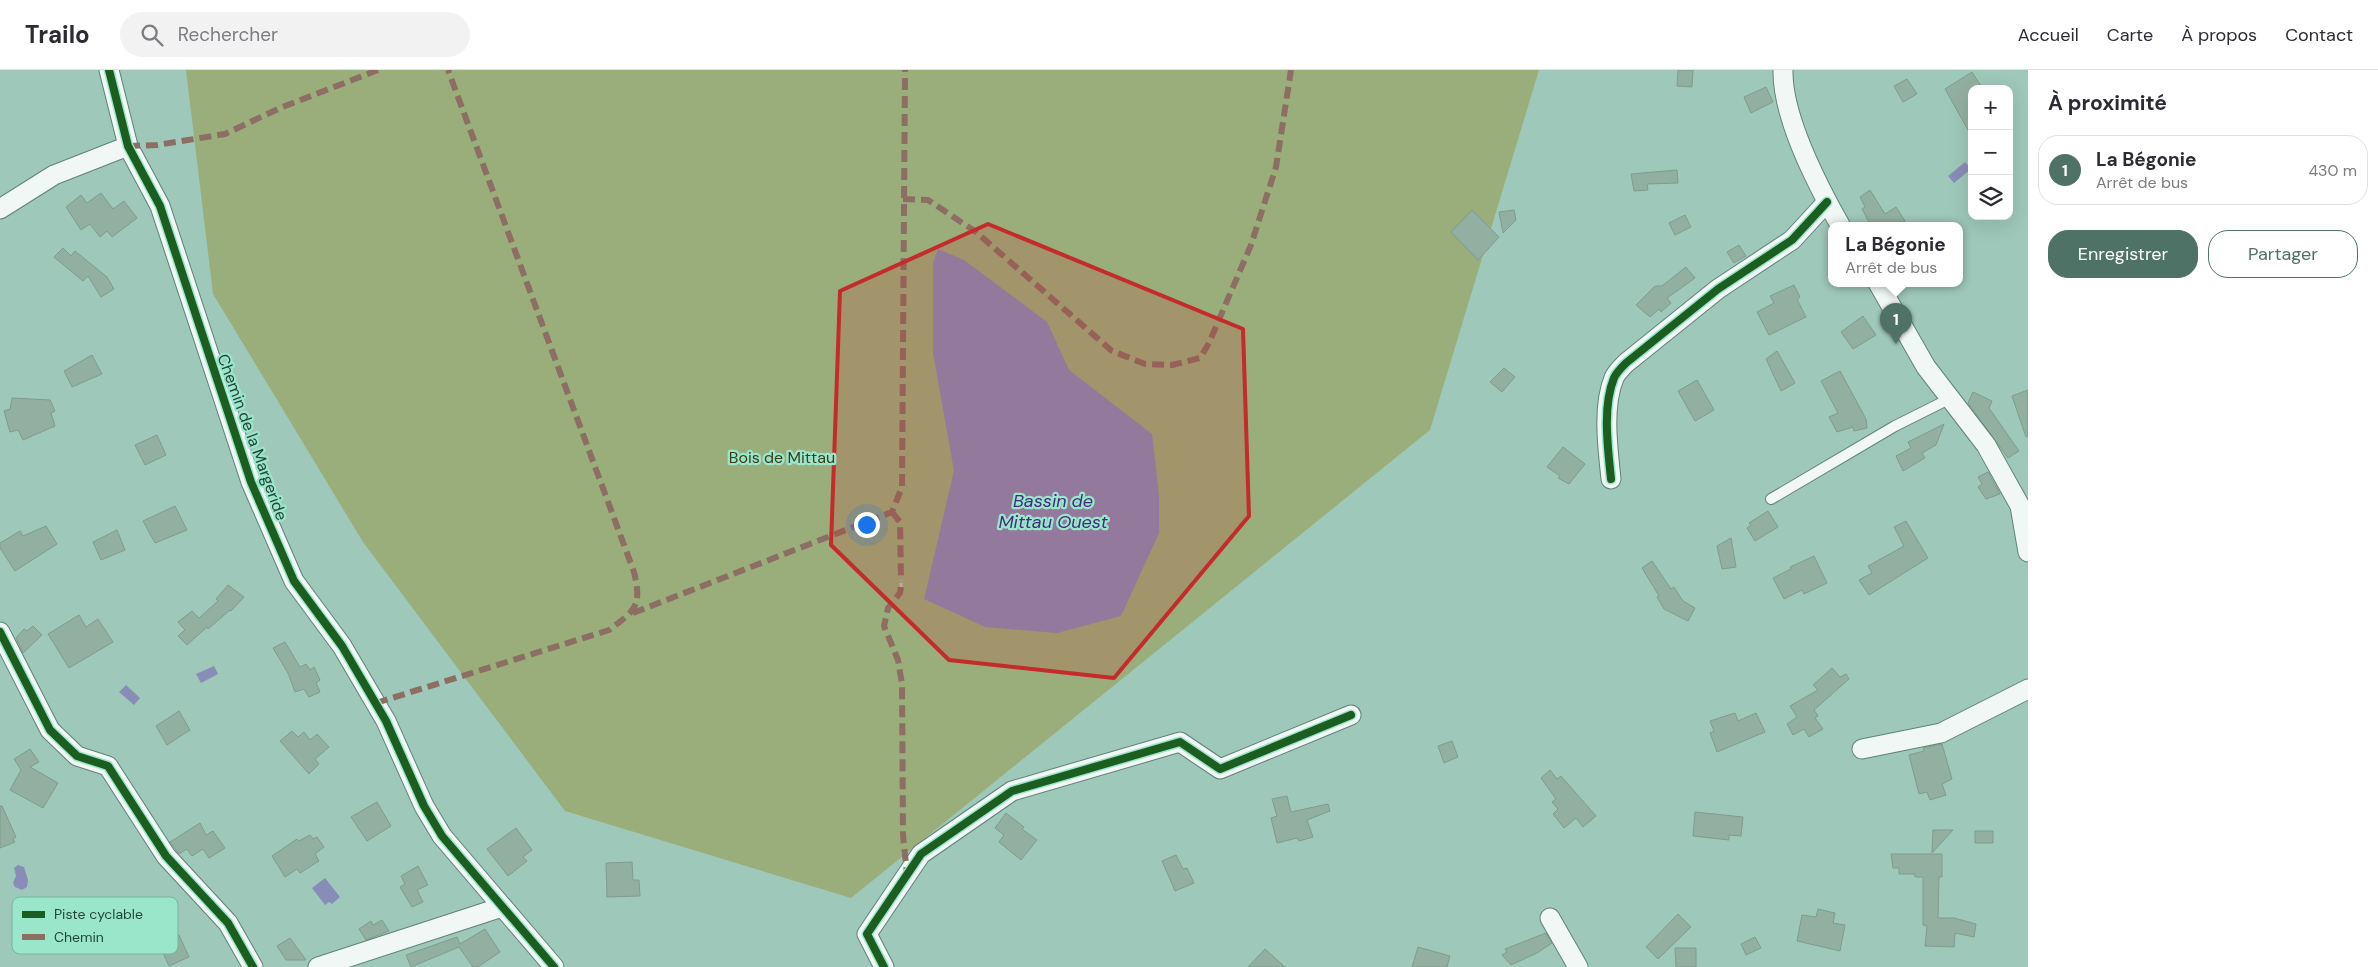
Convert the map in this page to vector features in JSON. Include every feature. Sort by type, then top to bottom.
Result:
[{"type":"street","name":"Chemin de la Margeride","points":[[109,70],[128,146],[160,206],[251,482],[294,581],[342,646],[383,715],[424,806],[442,836],[554,967]]},
{"type":"street","points":[[1783,70],[1783,80],[1793,124],[1827,202],[1838,222]]},
{"type":"street","points":[[0,209],[54,175],[128,146]]},
{"type":"street","points":[[1612,479],[1607,436],[1609,398],[1614,377],[1626,363],[1718,289],[1792,240],[1827,202]]},
{"type":"street","points":[[1880,287],[1926,367],[1986,445],[2020,506],[2028,552]]},
{"type":"street","points":[[0,632],[50,730],[77,756],[108,766],[166,856],[228,922],[253,967]]},
{"type":"street","points":[[1862,749],[1940,733],[2028,689]]},
{"type":"street","points":[[884,967],[867,934],[921,854],[1012,791],[1180,742],[1220,769],[1351,715]]},
{"type":"street","points":[[318,967],[502,907]]},
{"type":"street","points":[[1550,918],[1578,967]]},
{"type":"lane","points":[[1771,499],[1895,426],[1951,398]]},
{"type":"path","points":[[901,580],[901,587]]},
{"type":"highlighted area","points":[[988,224],[1243,329],[1249,516],[1114,678],[949,660],[831,545],[840,291]]},
{"type":"green space","name":"Bois de Mittau","points":[[186,70],[1539,70],[1430,430],[851,898],[565,811],[363,542],[213,294]]},
{"type":"water","points":[[1965,162],[1968,166],[1968,171],[1954,183],[1948,176]]},
{"type":"water","name":"Bassin de Mittau Ouest","points":[[938,249],[964,260],[1047,322],[1069,370],[1152,434],[1159,495],[1159,533],[1121,616],[1057,633],[985,627],[924,599],[954,471],[933,353],[933,263]]},
{"type":"water","points":[[214,666],[218,674],[201,683],[196,674]]},
{"type":"water","points":[[126,685],[140,698],[134,705],[119,692]]},
{"type":"water","points":[[18,865],[24,867],[28,880],[27,887],[22,890],[15,887],[13,883],[16,876],[14,868]]},
{"type":"water","points":[[325,878],[340,897],[332,904],[329,902],[325,905],[312,888]]},
{"type":"building","points":[[1678,70],[1693,70],[1692,87],[1677,86]]},
{"type":"building","points":[[1972,72],[1980,85],[1968,85],[1968,130],[1945,89]]},
{"type":"building","points":[[1907,79],[1917,94],[1903,102],[1894,86]]},
{"type":"building","points":[[1766,87],[1773,102],[1751,113],[1744,97]]},
{"type":"building","points":[[1677,170],[1678,183],[1647,184],[1648,190],[1634,191],[1631,174]]},
{"type":"building","points":[[1870,190],[1885,214],[1896,207],[1905,221],[1869,222],[1862,209],[1865,207],[1860,197]]},
{"type":"building","points":[[101,193],[113,209],[124,201],[137,218],[112,237],[107,231],[100,237],[90,224],[81,230],[66,207],[81,195],[87,203]]},
{"type":"building","points":[[1472,210],[1499,237],[1478,260],[1451,232]]},
{"type":"building","points":[[1514,210],[1516,220],[1503,233],[1499,212]]},
{"type":"building","points":[[1685,215],[1691,227],[1675,235],[1669,223]]},
{"type":"building","points":[[1739,245],[1746,256],[1734,263],[1727,252]]},
{"type":"building","points":[[63,248],[71,256],[75,251],[107,277],[114,289],[101,297],[88,276],[83,281],[54,257]]},
{"type":"building","points":[[1686,267],[1695,278],[1667,298],[1671,303],[1661,312],[1659,309],[1650,317],[1636,305],[1655,286],[1662,286]]},
{"type":"building","points":[[1794,285],[1800,297],[1797,299],[1806,317],[1769,335],[1757,312],[1774,303],[1770,296]]},
{"type":"building","points":[[1863,316],[1876,335],[1853,349],[1841,332]]},
{"type":"building","points":[[1777,351],[1795,383],[1781,391],[1766,359]]},
{"type":"building","points":[[92,355],[102,374],[72,387],[64,371]]},
{"type":"building","points":[[1504,368],[1515,377],[1502,392],[1490,382]]},
{"type":"building","points":[[1840,371],[1866,419],[1867,428],[1854,431],[1853,427],[1837,432],[1829,417],[1838,413],[1821,381]]},
{"type":"building","points":[[1697,380],[1714,410],[1695,421],[1678,391]]},
{"type":"building","points":[[2028,390],[2028,436],[2026,437],[2012,396]]},
{"type":"building","points":[[1973,392],[1992,401],[1989,408],[2019,451],[2008,458],[1968,403]]},
{"type":"building","points":[[12,398],[50,400],[55,411],[51,413],[55,426],[23,440],[18,430],[10,432],[4,411],[10,409]]},
{"type":"building","points":[[1944,424],[1936,445],[1922,453],[1925,458],[1903,471],[1896,456],[1911,448],[1908,442]]},
{"type":"building","points":[[157,435],[166,455],[145,465],[135,445]]},
{"type":"building","points":[[1563,447],[1585,464],[1569,484],[1558,478],[1560,476],[1547,467]]},
{"type":"building","points":[[1988,472],[2000,494],[1986,499],[1978,487],[1982,484],[1978,477]]},
{"type":"building","points":[[175,506],[187,530],[155,543],[143,521]]},
{"type":"building","points":[[1768,511],[1778,527],[1755,541],[1747,528],[1751,525],[1749,523]]},
{"type":"building","points":[[1906,521],[1928,558],[1869,595],[1859,580],[1872,573],[1868,566],[1904,546],[1894,527]]},
{"type":"building","points":[[46,526],[57,544],[15,571],[0,548],[0,543],[20,531],[23,536]]},
{"type":"building","points":[[117,530],[125,550],[101,560],[93,542]]},
{"type":"building","points":[[1731,538],[1736,567],[1722,569],[1717,546]]},
{"type":"building","points":[[1814,556],[1827,583],[1804,594],[1802,590],[1784,599],[1773,578],[1791,569],[1790,567]]},
{"type":"building","points":[[1652,561],[1671,589],[1674,587],[1683,601],[1695,608],[1688,621],[1664,609],[1657,597],[1659,596],[1642,568]]},
{"type":"building","points":[[228,585],[244,597],[231,611],[208,629],[207,627],[187,645],[178,636],[185,630],[178,622],[192,611],[199,618],[218,601],[216,599]]},
{"type":"building","points":[[79,615],[86,627],[98,619],[113,642],[69,668],[48,634]]},
{"type":"building","points":[[33,626],[42,635],[23,653],[16,638],[24,629],[27,631]]},
{"type":"building","points":[[285,642],[300,667],[306,664],[310,670],[314,667],[320,680],[316,683],[320,692],[309,697],[304,689],[295,692],[288,673],[273,648]]},
{"type":"building","points":[[1832,668],[1840,677],[1846,674],[1849,679],[1814,710],[1818,716],[1815,718],[1823,729],[1809,737],[1804,729],[1793,735],[1787,724],[1797,717],[1790,706],[1818,690],[1813,685]]},
{"type":"building","points":[[179,711],[190,730],[167,745],[156,726]]},
{"type":"building","points":[[1735,713],[1738,721],[1756,713],[1765,732],[1717,752],[1710,733],[1714,731],[1710,721]]},
{"type":"building","points":[[292,731],[298,737],[304,732],[310,740],[317,734],[329,747],[315,759],[319,764],[309,774],[280,741]]},
{"type":"building","points":[[1452,741],[1458,757],[1444,763],[1438,746]]},
{"type":"building","points":[[1942,744],[1952,779],[1942,784],[1946,795],[1930,800],[1927,792],[1919,794],[1909,755],[1924,751],[1923,748]]},
{"type":"building","points":[[30,749],[39,762],[30,767],[58,783],[43,808],[10,790],[21,770],[14,759]]},
{"type":"building","points":[[1550,770],[1557,779],[1561,776],[1596,816],[1583,827],[1576,818],[1564,828],[1553,814],[1558,809],[1552,802],[1556,799],[1541,778]]},
{"type":"building","points":[[1287,796],[1291,812],[1328,804],[1330,811],[1307,820],[1313,837],[1299,841],[1297,838],[1277,843],[1271,818],[1277,816],[1272,799]]},
{"type":"building","points":[[377,802],[391,826],[367,841],[351,817]]},
{"type":"building","points":[[0,806],[2,806],[16,837],[13,839],[15,842],[0,848]]},
{"type":"building","points":[[1695,812],[1743,817],[1741,836],[1729,835],[1729,840],[1693,836]]},
{"type":"building","points":[[1006,813],[1024,827],[1022,829],[1037,840],[1021,860],[999,842],[1004,835],[995,828]]},
{"type":"building","points":[[200,823],[206,835],[213,831],[225,848],[209,858],[203,849],[192,856],[187,849],[179,854],[170,842]]},
{"type":"building","points":[[516,828],[532,850],[523,857],[527,861],[508,876],[487,849]]},
{"type":"building","points":[[1933,830],[1953,830],[1932,853]]},
{"type":"building","points":[[1975,831],[1993,831],[1993,843],[1975,843]]},
{"type":"building","points":[[310,835],[313,839],[317,837],[324,847],[315,854],[319,861],[300,873],[297,869],[285,877],[272,856],[297,839],[299,841]]},
{"type":"building","points":[[1891,854],[1942,854],[1942,877],[1939,877],[1938,918],[1954,918],[1976,924],[1974,937],[1955,933],[1954,947],[1925,946],[1927,926],[1923,925],[1923,877],[1915,877],[1915,874],[1899,874],[1899,868],[1893,868]]},
{"type":"building","points":[[1176,855],[1183,869],[1187,868],[1194,883],[1175,891],[1162,861]]},
{"type":"building","points":[[632,862],[633,880],[639,880],[640,896],[607,897],[606,863]]},
{"type":"building","points":[[418,866],[428,885],[417,890],[423,902],[412,907],[400,887],[405,884],[401,876]]},
{"type":"building","points":[[1818,909],[1835,913],[1833,923],[1845,925],[1840,951],[1797,941],[1802,915],[1816,917]]},
{"type":"building","points":[[1678,914],[1691,927],[1658,959],[1646,947]]},
{"type":"building","points":[[382,920],[389,931],[366,940],[359,929],[371,921],[373,925]]},
{"type":"building","points":[[485,929],[500,952],[478,967],[473,967],[459,947],[411,967],[406,955],[457,937],[460,944]]},
{"type":"building","points":[[1546,933],[1552,943],[1537,953],[1511,965],[1502,955],[1507,952],[1505,949]]},
{"type":"building","points":[[178,935],[189,957],[169,966],[164,954],[178,954]]},
{"type":"building","points":[[1755,937],[1761,948],[1746,955],[1741,944]]},
{"type":"building","points":[[290,938],[306,960],[286,960],[277,946]]},
{"type":"building","points":[[1418,947],[1450,956],[1447,967],[1412,967]]},
{"type":"building","points":[[1675,948],[1696,948],[1696,967],[1676,967]]},
{"type":"building","points":[[1265,949],[1285,967],[1248,967]]},
{"type":"marked path","points":[[128,146],[157,145],[225,134],[280,108],[378,70]]},
{"type":"marked path","points":[[376,703],[609,630],[631,612],[637,600],[634,572],[448,70]]},
{"type":"marked path","points":[[633,613],[892,512],[902,487],[905,70]]},
{"type":"marked path","points":[[903,199],[928,200],[976,232],[1112,351],[1145,364],[1172,365],[1200,358],[1209,343],[1251,245],[1276,167],[1291,70]]},
{"type":"marked path","points":[[892,512],[900,522],[901,580]]},
{"type":"marked path","points":[[901,587],[900,593],[888,608],[884,626],[898,660],[902,684],[903,835],[907,874]]},
{"type":"cycle path","points":[[109,70],[128,146],[160,206],[251,482],[294,581],[342,646],[386,721],[424,806],[442,836],[554,967]]},
{"type":"cycle path","points":[[1611,479],[1607,442],[1607,415],[1610,389],[1618,372],[1626,363],[1718,289],[1792,240],[1827,202]]},
{"type":"cycle path","points":[[0,632],[50,730],[77,756],[108,766],[166,856],[228,923],[253,967]]},
{"type":"cycle path","points":[[884,967],[867,934],[921,854],[1012,791],[1180,742],[1220,769],[1351,715]]},
{"type":"place","name":"La Bégonie","points":[[1896,344]]}]
